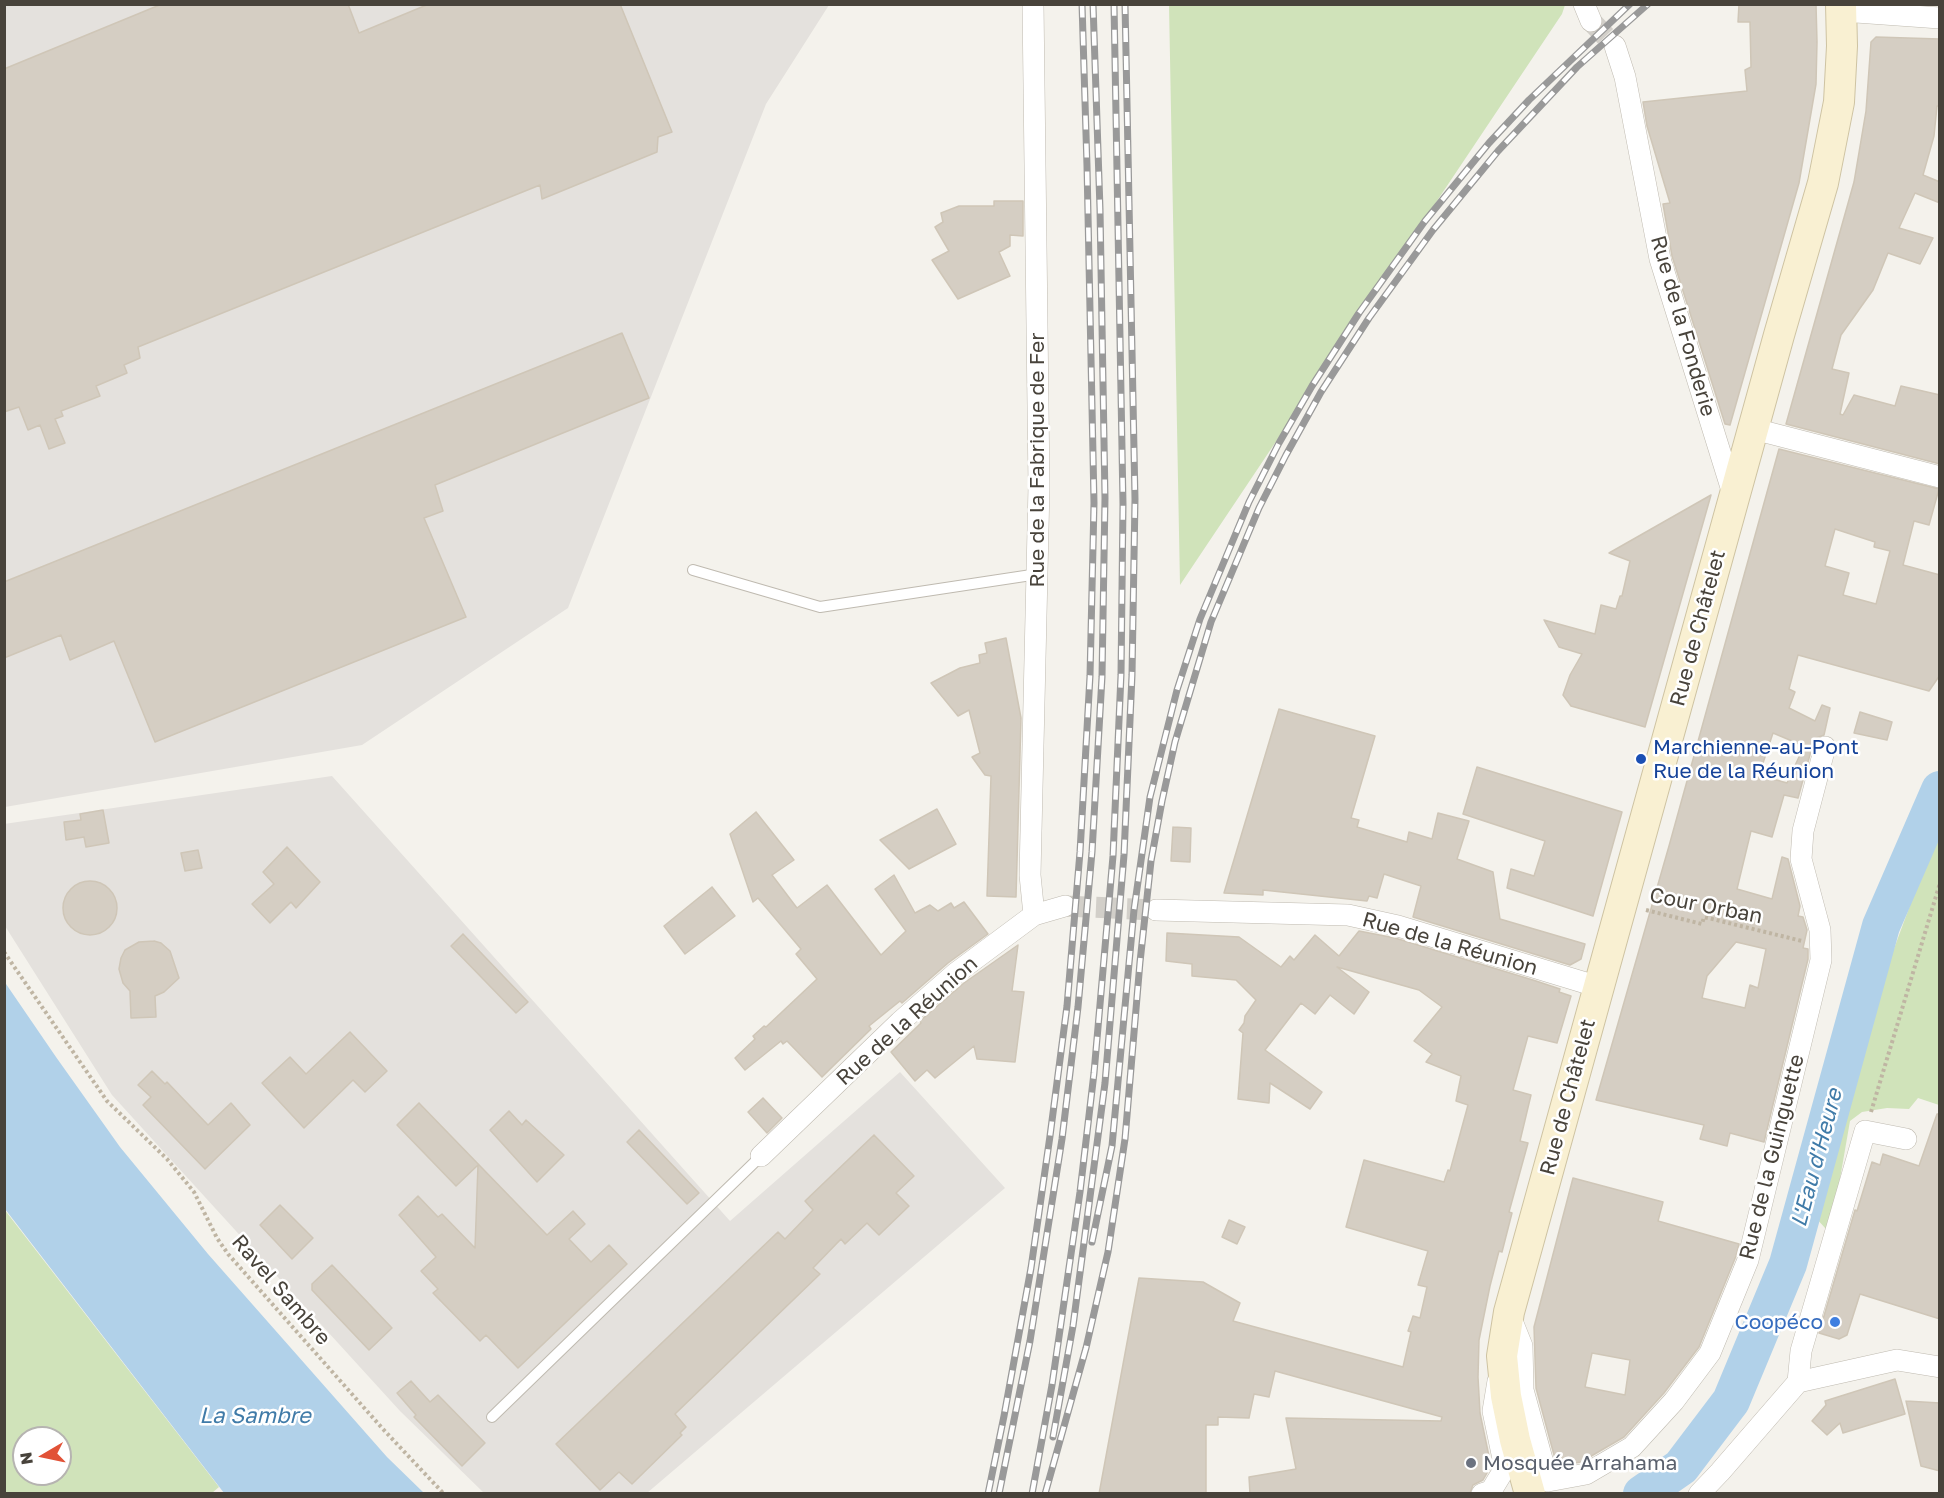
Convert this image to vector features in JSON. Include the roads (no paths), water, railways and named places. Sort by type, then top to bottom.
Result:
[{"type":"main road","name":"Rue de Châtelet","points":[[1539,1487],[1510,1419],[1502,1356],[1509,1312],[1823,183],[1839,102],[1842,46],[1841,8]]},
{"type":"street","name":"Rue de la Fabrique de Fer","points":[[1033,4],[1038,574],[1030,875],[1034,915]]},
{"type":"street","points":[[1841,8],[1940,18]]},
{"type":"street","name":"Rue de la Fonderie","points":[[1615,46],[1625,77],[1660,259],[1734,498]]},
{"type":"street","points":[[1754,429],[1940,477]]},
{"type":"street","name":"Rue de la Guinguette","points":[[1539,1487],[1586,1474],[1632,1447],[1674,1401],[1710,1353],[1748,1260],[1821,960],[1820,930],[1801,860],[1803,831],[1825,747]]},
{"type":"street","name":"Rue de la Réunion","points":[[761,1156],[900,1022],[956,973],[1034,915],[1065,906]]},
{"type":"street","name":"Rue de la Réunion","points":[[1156,910],[1348,915],[1398,926],[1599,987]]},
{"type":"street","points":[[1699,1494],[1798,1382],[1801,1351],[1865,1131],[1906,1139]]},
{"type":"street","points":[[1509,1312],[1522,1346],[1523,1390],[1539,1487]]},
{"type":"street","points":[[1482,1494],[1491,1491],[1505,1468],[1493,1411],[1502,1356]]},
{"type":"street","points":[[1798,1382],[1897,1360],[1940,1367]]},
{"type":"lane","points":[[693,570],[820,607],[1038,574]]},
{"type":"lane","points":[[492,1417],[761,1156]]},
{"type":"water","name":"La Sambre","points":[[4,981],[120,1147],[208,1254],[387,1457],[424,1493],[224,1493],[5,1209]]},
{"type":"waterway","name":"L'Eau d'Heure","points":[[1642,1494],[1681,1467],[1731,1401],[1788,1264],[1881,926],[1940,790]]},
{"type":"tunnel","points":[[1591,21],[1615,46]]},
{"type":"tunnel","points":[[1065,906],[1156,910]]},
{"type":"railway","points":[[988,1494],[1031,1268],[1050,1136],[1067,1006],[1080,852],[1090,676],[1094,503],[1082,4]]},
{"type":"railway","points":[[999,1494],[1030,1341],[1062,1139],[1078,1007],[1092,852],[1102,677],[1105,498],[1100,209],[1093,4]]},
{"type":"railway","points":[[1032,1494],[1052,1385],[1080,1192],[1094,1073],[1113,856],[1121,675],[1123,504],[1114,4]]},
{"type":"railway","points":[[1053,1437],[1073,1326],[1105,1083],[1124,855],[1132,675],[1135,499],[1125,4]]},
{"type":"railway","points":[[1092,1242],[1112,1146],[1134,910],[1150,797],[1177,690],[1200,619],[1249,502],[1312,386],[1359,313],[1425,221],[1489,143],[1529,100],[1630,4]]},
{"type":"railway","points":[[1045,1494],[1086,1348],[1108,1252],[1125,1139],[1151,861],[1175,742],[1211,622],[1259,508],[1286,455],[1321,392],[1369,318],[1433,230],[1498,151],[1577,67],[1648,4]]},
{"type":"place","name":"Marchienne-au-Pont Rue de la Réunion","points":[[1641,759]]},
{"type":"place","name":"Coopéco","points":[[1835,1322]]},
{"type":"place","name":"Mosquée Arrahama","points":[[1471,1463]]}]
